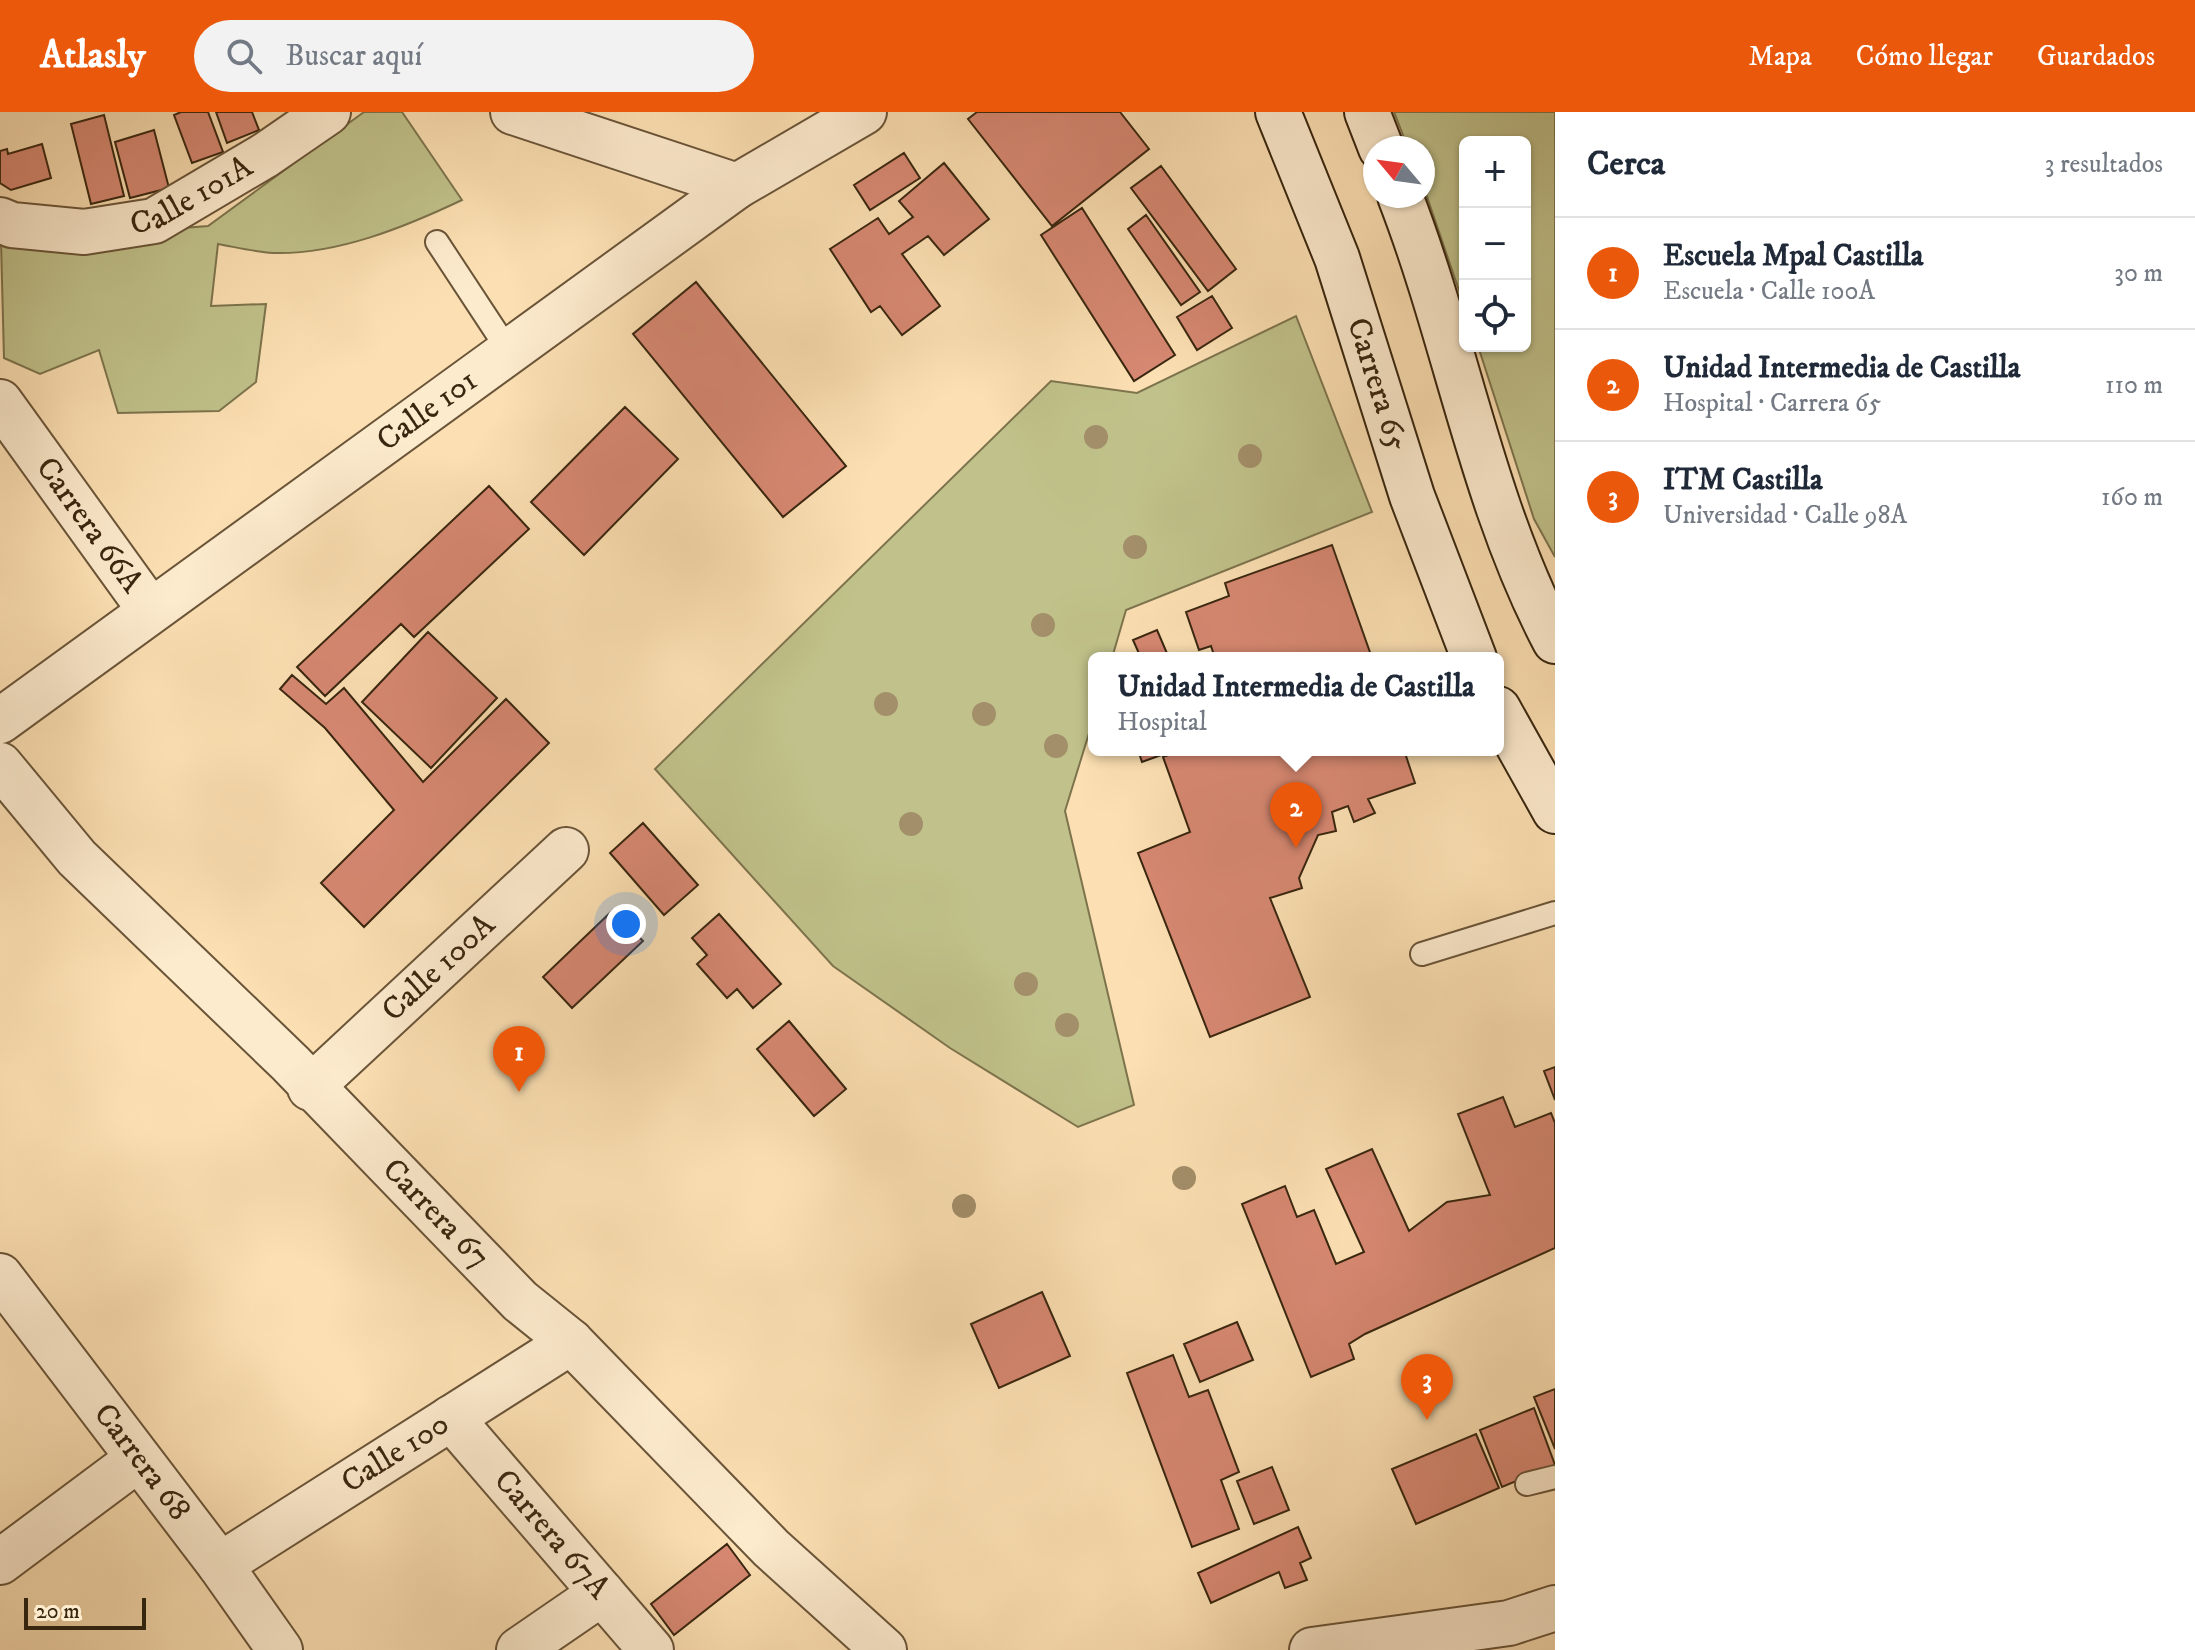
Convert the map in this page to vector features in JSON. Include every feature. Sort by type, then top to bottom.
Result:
[{"type":"street","name":"Calle 101A","points":[[0,220],[12,225],[84,232],[154,221],[264,156],[328,112]]},
{"type":"street","points":[[513,112],[737,186]]},
{"type":"street","name":"Calle 101","points":[[0,721],[737,186],[864,112]]},
{"type":"street","name":"Carrera 65","points":[[1278,112],[1337,258],[1412,496],[1472,652]]},
{"type":"street","points":[[1367,112],[1376,136]]},
{"type":"street","points":[[1404,208],[1458,376],[1497,512],[1514,556],[1555,641]]},
{"type":"street","name":"Carrera 66A","points":[[0,402],[150,610]]},
{"type":"street","points":[[1504,720],[1555,811]]},
{"type":"street","name":"Carrera 67","points":[[0,765],[77,858],[290,1063],[310,1088],[520,1301],[571,1342],[771,1548],[884,1650]]},
{"type":"street","name":"Calle 100A","points":[[310,1088],[566,850]]},
{"type":"street","name":"Carrera 68","points":[[0,1276],[220,1565],[280,1650]]},
{"type":"street","name":"Calle 100","points":[[220,1565],[571,1342]]},
{"type":"street","name":"Carrera 67A","points":[[451,1418],[651,1650]]},
{"type":"street","points":[[0,1562],[138,1459]]},
{"type":"street","points":[[519,1650],[602,1593]]},
{"type":"street","points":[[1312,1650],[1522,1636],[1555,1608]]},
{"type":"lane","points":[[437,242],[510,353]]},
{"type":"lane","points":[[1422,954],[1555,913]]},
{"type":"lane","points":[[1527,1484],[1555,1477]]},
{"type":"green space","points":[[364,112],[402,112],[462,200],[394,229],[322,249],[273,253],[218,244],[211,306],[266,304],[256,382],[219,411],[118,413],[99,350],[40,374],[4,358],[1,242],[208,226]]},
{"type":"green space","points":[[1394,112],[1555,112],[1555,557],[1534,519],[1480,352],[1531,352],[1531,136],[1459,136],[1459,290],[1431,208],[1435,208],[1435,136],[1403,136]]},
{"type":"green space","points":[[1296,316],[1372,512],[1126,610],[1114,652],[1088,652],[1088,736],[1065,811],[1134,1105],[1078,1127],[950,1048],[833,966],[655,769],[1051,381],[1137,393]]},
{"type":"building","points":[[208,112],[223,152],[192,163],[174,115]]},
{"type":"building","points":[[216,112],[252,112],[259,130],[227,143]]},
{"type":"building","points":[[977,112],[1120,112],[1149,149],[1052,226],[968,119]]},
{"type":"building","points":[[104,115],[124,196],[91,204],[71,124]]},
{"type":"building","points":[[154,130],[169,188],[130,198],[115,142]]},
{"type":"building","points":[[42,144],[51,178],[11,190],[0,183],[0,151],[7,149],[8,154]]},
{"type":"building","points":[[904,153],[920,178],[870,210],[854,185]]},
{"type":"building","points":[[944,163],[989,219],[944,255],[928,236],[902,254],[940,306],[902,335],[880,306],[871,312],[830,249],[878,218],[889,234],[913,217],[899,201]]},
{"type":"building","points":[[1161,166],[1236,269],[1208,291],[1131,188]]},
{"type":"building","points":[[1082,208],[1175,355],[1134,381],[1041,235]]},
{"type":"building","points":[[1146,215],[1200,292],[1181,305],[1128,229]]},
{"type":"building","points":[[696,282],[846,466],[783,517],[633,334]]},
{"type":"building","points":[[1212,296],[1232,328],[1197,350],[1177,317]]},
{"type":"building","points":[[625,407],[678,459],[584,555],[531,502]]},
{"type":"building","points":[[489,486],[529,529],[414,637],[401,624],[325,696],[297,667]]},
{"type":"building","points":[[1332,545],[1370,652],[1213,652],[1211,646],[1199,650],[1186,612],[1229,596],[1225,583]]},
{"type":"building","points":[[1157,630],[1166,652],[1138,652],[1133,640]]},
{"type":"building","points":[[428,632],[497,698],[431,768],[362,702]]},
{"type":"building","points":[[292,675],[326,704],[344,688],[423,782],[506,699],[549,743],[364,927],[321,883],[394,810],[325,728],[280,689]]},
{"type":"building","points":[[1140,756],[1158,756],[1142,762]]},
{"type":"building","points":[[1406,756],[1415,783],[1368,799],[1375,813],[1354,822],[1348,806],[1332,812],[1336,831],[1318,835],[1299,878],[1302,888],[1270,898],[1310,997],[1210,1037],[1138,853],[1190,832],[1163,757]]},
{"type":"building","points":[[643,823],[698,885],[664,915],[610,853]]},
{"type":"building","points":[[613,910],[643,941],[572,1008],[543,977]]},
{"type":"building","points":[[719,914],[781,984],[753,1008],[737,989],[727,998],[697,964],[707,955],[692,938]]},
{"type":"building","points":[[789,1021],[846,1089],[814,1116],[757,1049]]},
{"type":"building","points":[[1555,1067],[1555,1100],[1544,1071]]},
{"type":"building","points":[[1503,1097],[1515,1127],[1551,1113],[1555,1123],[1555,1248],[1365,1334],[1349,1344],[1354,1359],[1311,1377],[1242,1204],[1285,1186],[1297,1217],[1314,1210],[1336,1264],[1364,1252],[1326,1169],[1372,1149],[1409,1231],[1447,1202],[1490,1195],[1458,1114]]},
{"type":"building","points":[[1042,1292],[1070,1356],[999,1388],[971,1324]]},
{"type":"building","points":[[1237,1322],[1253,1360],[1200,1382],[1184,1344]]},
{"type":"building","points":[[1173,1355],[1189,1397],[1208,1390],[1239,1472],[1221,1480],[1239,1529],[1192,1547],[1127,1373]]},
{"type":"building","points":[[1555,1389],[1555,1449],[1534,1397]]},
{"type":"building","points":[[1534,1408],[1555,1465],[1502,1487],[1480,1430]]},
{"type":"building","points":[[1476,1434],[1499,1488],[1416,1524],[1392,1469]]},
{"type":"building","points":[[1272,1467],[1289,1510],[1254,1524],[1237,1481]]},
{"type":"building","points":[[1298,1527],[1311,1558],[1300,1563],[1307,1580],[1285,1588],[1279,1572],[1211,1603],[1198,1573]]},
{"type":"building","points":[[727,1544],[750,1575],[674,1635],[651,1604]]},
{"type":"place","name":"Unidad Intermedia de Castilla","points":[[1296,848]]},
{"type":"place","name":"Escuela Mpal Castilla","points":[[519,1092]]},
{"type":"place","name":"ITM Castilla","points":[[1427,1420]]}]
